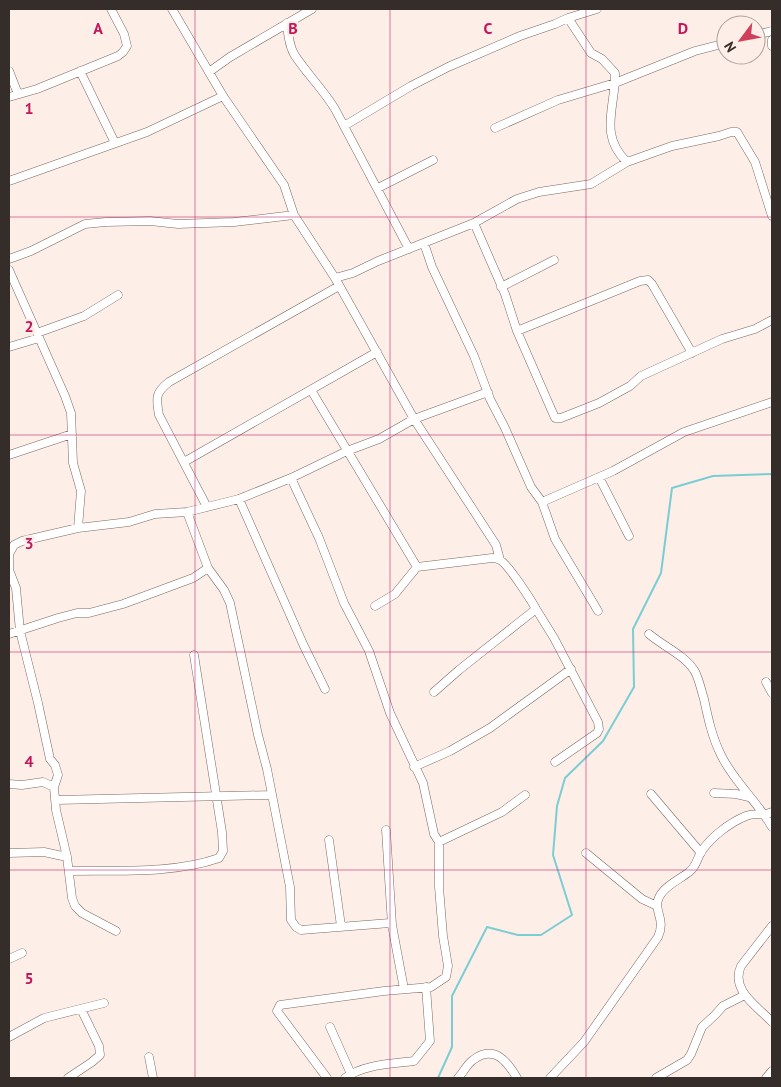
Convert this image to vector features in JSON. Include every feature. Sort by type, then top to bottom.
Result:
[{"type":"street","points":[[9,97],[37,89],[118,56],[123,52],[127,46],[124,34],[111,9]]},
{"type":"street","points":[[172,9],[223,96],[284,185],[294,215],[335,278],[414,419],[496,545],[500,560]]},
{"type":"street","points":[[209,72],[230,57],[312,9]]},
{"type":"street","points":[[344,126],[411,86],[448,67],[520,36],[597,9]]},
{"type":"street","points":[[568,18],[591,53],[611,66],[615,73],[609,122],[611,135],[618,154],[627,162]]},
{"type":"street","points":[[287,23],[289,39],[294,53],[326,94],[409,249]]},
{"type":"street","points":[[772,40],[772,46]]},
{"type":"street","points":[[495,128],[558,100],[615,83],[695,51],[716,46]]},
{"type":"street","points":[[9,71],[18,94]]},
{"type":"street","points":[[80,71],[115,144]]},
{"type":"street","points":[[9,182],[147,132],[223,96]]},
{"type":"street","points":[[335,278],[353,274],[378,261],[474,223],[517,199],[539,192],[591,184],[627,162],[672,146],[731,132],[737,132],[755,162],[772,216]]},
{"type":"street","points":[[378,188],[433,160]]},
{"type":"street","points":[[9,259],[31,251],[85,224],[150,221],[178,224],[234,222],[294,215]]},
{"type":"street","points":[[474,223],[502,287],[517,332],[555,418],[561,418],[599,403],[630,386],[641,376],[722,339],[755,329],[772,320]]},
{"type":"street","points":[[424,243],[432,267],[474,356],[488,392],[531,487],[542,502],[555,539],[598,611]]},
{"type":"street","points":[[502,287],[554,260]]},
{"type":"street","points":[[9,270],[65,396],[71,414],[73,463],[81,490],[78,528]]},
{"type":"street","points":[[517,332],[640,281],[648,280],[692,353]]},
{"type":"street","points":[[207,507],[159,415],[157,400],[159,390],[169,382],[339,286]]},
{"type":"street","points":[[9,347],[84,316],[118,295]]},
{"type":"street","points":[[184,462],[377,352]]},
{"type":"street","points":[[311,390],[417,568]]},
{"type":"street","points":[[116,931],[82,913],[75,906],[72,898],[67,857],[56,810],[57,800],[54,787],[58,775],[55,765],[50,759],[20,631],[16,588],[9,570],[11,543],[78,528],[129,522],[155,514],[187,512],[239,499],[291,478],[347,451],[379,439],[414,419],[488,392]]},
{"type":"street","points":[[542,502],[599,477],[684,432],[772,402]]},
{"type":"street","points":[[9,455],[72,434]]},
{"type":"street","points":[[599,477],[629,536]]},
{"type":"street","points":[[291,478],[319,538],[344,603],[369,651],[390,713],[423,783],[434,834],[439,842],[438,887],[442,936],[448,972],[442,980],[431,987],[280,1005],[277,1011],[327,1078]]},
{"type":"street","points":[[239,499],[303,644],[325,688]]},
{"type":"street","points":[[187,512],[208,568],[224,590],[230,603],[290,887],[293,924],[301,930],[386,922],[392,925]]},
{"type":"street","points":[[375,606],[395,594],[417,568],[492,558],[500,560],[506,565],[536,609],[598,722],[599,729],[597,733],[555,762]]},
{"type":"street","points":[[9,634],[77,613],[89,613],[123,604],[193,578],[208,568]]},
{"type":"street","points":[[434,692],[536,609]]},
{"type":"street","points":[[649,634],[664,647],[682,658],[694,671],[721,755],[749,797],[769,814],[772,827]]},
{"type":"street","points":[[69,871],[169,868],[197,865],[219,858],[223,851],[222,832],[194,655]]},
{"type":"street","points":[[414,767],[450,751],[490,728],[570,669]]},
{"type":"street","points":[[766,682],[772,693]]},
{"type":"street","points":[[9,784],[22,785],[43,782],[54,787]]},
{"type":"street","points":[[714,793],[736,794],[749,797]]},
{"type":"street","points":[[57,800],[271,794]]},
{"type":"street","points":[[650,794],[701,852]]},
{"type":"street","points":[[439,842],[502,812],[525,795]]},
{"type":"street","points":[[550,1078],[584,1042],[658,937],[662,923],[657,906],[658,898],[670,885],[690,871],[701,852],[728,826],[747,816],[769,814]]},
{"type":"street","points":[[386,830],[392,925],[404,990]]},
{"type":"street","points":[[329,840],[341,926]]},
{"type":"street","points":[[9,852],[44,852],[67,857]]},
{"type":"street","points":[[586,853],[642,899],[657,906]]},
{"type":"street","points":[[772,926],[741,966],[738,973],[738,980],[745,995],[772,1022]]},
{"type":"street","points":[[9,959],[22,953]]},
{"type":"street","points":[[330,1027],[348,1076],[368,1068],[414,1061],[420,1056],[430,1041],[426,987]]},
{"type":"street","points":[[656,1078],[687,1060],[702,1028],[726,1002],[745,995]]},
{"type":"street","points":[[9,1037],[44,1018],[104,1003]]},
{"type":"street","points":[[68,1078],[100,1055],[99,1046],[81,1009]]},
{"type":"street","points":[[458,1078],[473,1060],[482,1055],[492,1054],[503,1058],[517,1078]]},
{"type":"street","points":[[149,1057],[153,1078]]},
{"type":"street","points":[[766,1078],[772,1071]]},
{"type":"waterway","points":[[438,1078],[452,1047],[452,996],[487,927],[518,935],[541,935],[572,915],[553,855],[557,806],[565,778],[603,741],[634,687],[633,629],[661,573],[672,488],[713,476],[772,474]]}]
